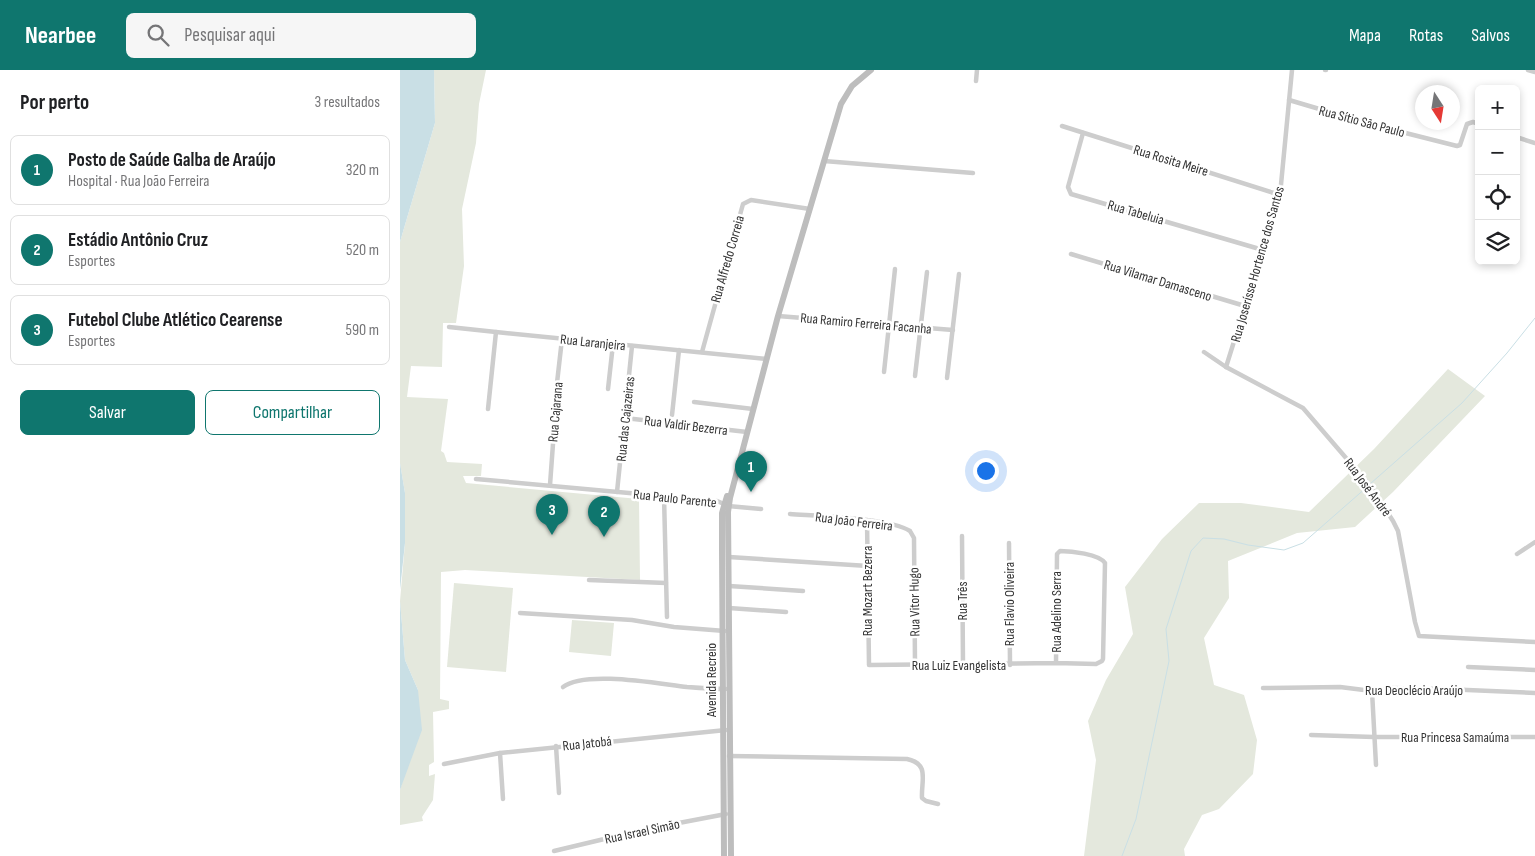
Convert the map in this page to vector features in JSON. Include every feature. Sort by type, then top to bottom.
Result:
[{"type":"main road","points":[[726,505],[778,316],[842,101],[852,86],[871,70]]},
{"type":"main road","name":"Avenida Recreio","points":[[726,505],[729,557],[729,608],[726,631]]},
{"type":"main road","name":"Avenida Recreio","points":[[724,856],[727,814],[727,689],[722,513],[726,505]]},
{"type":"main road","name":"Avenida Recreio","points":[[727,814],[731,856]]},
{"type":"street","points":[[976,81],[977,70]]},
{"type":"street","name":"Rua Joserísse Hortence dos Santos","points":[[1226,367],[1280,195],[1292,70]]},
{"type":"street","points":[[1528,70],[1535,72]]},
{"type":"street","name":"Rua Sítio São Paulo","points":[[1289,100],[1370,124],[1457,146],[1460,145],[1467,124],[1475,123]]},
{"type":"street","name":"Rua Rosita Meire","points":[[1062,126],[1280,195]]},
{"type":"street","name":"Rua Tabeluia","points":[[1083,133],[1068,187],[1071,194],[1263,250]]},
{"type":"street","points":[[1520,138],[1535,143]]},
{"type":"street","points":[[824,161],[973,173]]},
{"type":"street","name":"Rua Alfredo Correia","points":[[702,352],[743,204],[751,200],[810,209]]},
{"type":"street","name":"Rua Vilamar Damasceno","points":[[1071,254],[1246,306]]},
{"type":"street","points":[[884,372],[896,269]]},
{"type":"street","points":[[916,376],[927,272]]},
{"type":"street","points":[[947,378],[959,274]]},
{"type":"street","name":"Rua Ramiro Ferreira Facanha","points":[[778,316],[953,330]]},
{"type":"street","name":"Rua Laranjeira","points":[[449,327],[767,359]]},
{"type":"street","points":[[488,409],[496,332]]},
{"type":"street","name":"Rua Cajarana","points":[[550,485],[554,430],[553,418],[562,339]]},
{"type":"street","points":[[608,389],[613,344]]},
{"type":"street","name":"Rua das Cajazeiras","points":[[617,492],[632,346]]},
{"type":"street","points":[[672,415],[679,350]]},
{"type":"street","name":"Rua José André","points":[[1204,352],[1226,367],[1303,408],[1364,478],[1393,521],[1399,535],[1419,636],[1535,642]]},
{"type":"street","points":[[694,402],[753,409]]},
{"type":"street","name":"Rua Valdir Bezerra","points":[[625,418],[747,432]]},
{"type":"street","name":"Rua Paulo Parente","points":[[476,479],[717,501],[726,505]]},
{"type":"street","points":[[664,496],[667,617]]},
{"type":"street","points":[[726,505],[760,509]]},
{"type":"street","name":"Rua João Ferreira","points":[[790,514],[867,520],[908,529],[914,538]]},
{"type":"street","name":"Rua Mozart Bezerra","points":[[867,520],[867,661]]},
{"type":"street","name":"Rua Três","points":[[962,536],[963,665]]},
{"type":"street","name":"Rua Vitor Hugo","points":[[914,538],[915,665]]},
{"type":"street","points":[[1517,554],[1535,542]]},
{"type":"street","name":"Rua Flavio Oliveira","points":[[1009,543],[1010,664]]},
{"type":"street","name":"Rua Luiz Evangelista","points":[[867,661],[870,665],[1096,664],[1102,662],[1105,563],[1102,558],[1069,552],[1058,552],[1056,558]]},
{"type":"street","points":[[729,557],[868,566]]},
{"type":"street","name":"Rua Adelino Serra","points":[[1055,663],[1056,558]]},
{"type":"street","points":[[589,580],[666,582]]},
{"type":"street","points":[[729,586],[803,591]]},
{"type":"street","points":[[729,608],[786,612]]},
{"type":"street","points":[[520,614],[632,620],[674,627],[726,631]]},
{"type":"street","points":[[1468,667],[1535,670]]},
{"type":"street","points":[[563,687],[576,681],[600,679],[694,688],[727,689]]},
{"type":"street","name":"Rua Deoclécio Araújo","points":[[1263,688],[1332,687],[1372,691],[1391,688],[1444,688],[1535,693]]},
{"type":"street","points":[[1372,691],[1376,765]]},
{"type":"street","name":"Rua Jatobá","points":[[444,764],[500,753],[556,746],[727,730]]},
{"type":"street","name":"Rua Princesa Samaúma","points":[[1311,735],[1535,737]]},
{"type":"street","points":[[556,746],[559,793]]},
{"type":"street","points":[[500,753],[503,799]]},
{"type":"street","points":[[727,756],[914,760],[921,766],[922,770],[922,798],[938,804]]},
{"type":"street","name":"Rua Israel Simão","points":[[554,852],[642,830],[727,814]]},
{"type":"shaded area","points":[[434,70],[486,70],[479,104],[476,143],[462,209],[464,266],[456,323],[443,323],[442,367],[411,366],[407,397],[448,399],[441,451],[444,453],[447,462],[482,464],[481,476],[463,476],[466,483],[639,499],[640,580],[465,570],[441,572],[440,699],[449,701],[449,709],[433,712],[434,762],[429,765],[429,776],[435,774],[433,800],[422,817],[423,821],[400,825],[400,790],[405,773],[418,690],[405,660],[400,601],[405,543],[405,493],[400,463],[400,242],[435,123]]},
{"type":"shaded area","points":[[1448,369],[1485,396],[1393,492],[1355,527],[1297,533],[1228,561],[1229,598],[1204,638],[1214,685],[1244,695],[1257,740],[1253,774],[1219,809],[1202,815],[1184,849],[1185,856],[1084,856],[1096,760],[1088,721],[1106,680],[1133,634],[1125,587],[1162,539],[1199,503],[1241,503],[1309,512],[1374,449]]},
{"type":"shaded area","points":[[454,583],[513,588],[506,672],[447,667]]},
{"type":"shaded area","points":[[572,620],[614,623],[611,656],[569,652]]},
{"type":"water","points":[[400,70],[434,70],[435,123],[400,242]]},
{"type":"water","points":[[400,463],[405,493],[405,543],[400,590]]},
{"type":"water","points":[[400,601],[405,660],[418,690],[422,730],[400,790]]},
{"type":"waterway","points":[[1370,484],[1462,403],[1507,353],[1535,318]]},
{"type":"waterway","points":[[1122,856],[1136,819],[1169,661],[1166,629],[1191,551],[1203,538],[1224,539],[1248,545],[1284,550],[1303,543],[1367,487]]},
{"type":"place","name":"Posto de Saúde Galba de Araújo","points":[[751,492]]},
{"type":"place","name":"Futebol Clube Atlético Cearense","points":[[552,535]]},
{"type":"place","name":"Estádio Antônio Cruz","points":[[604,537]]}]
